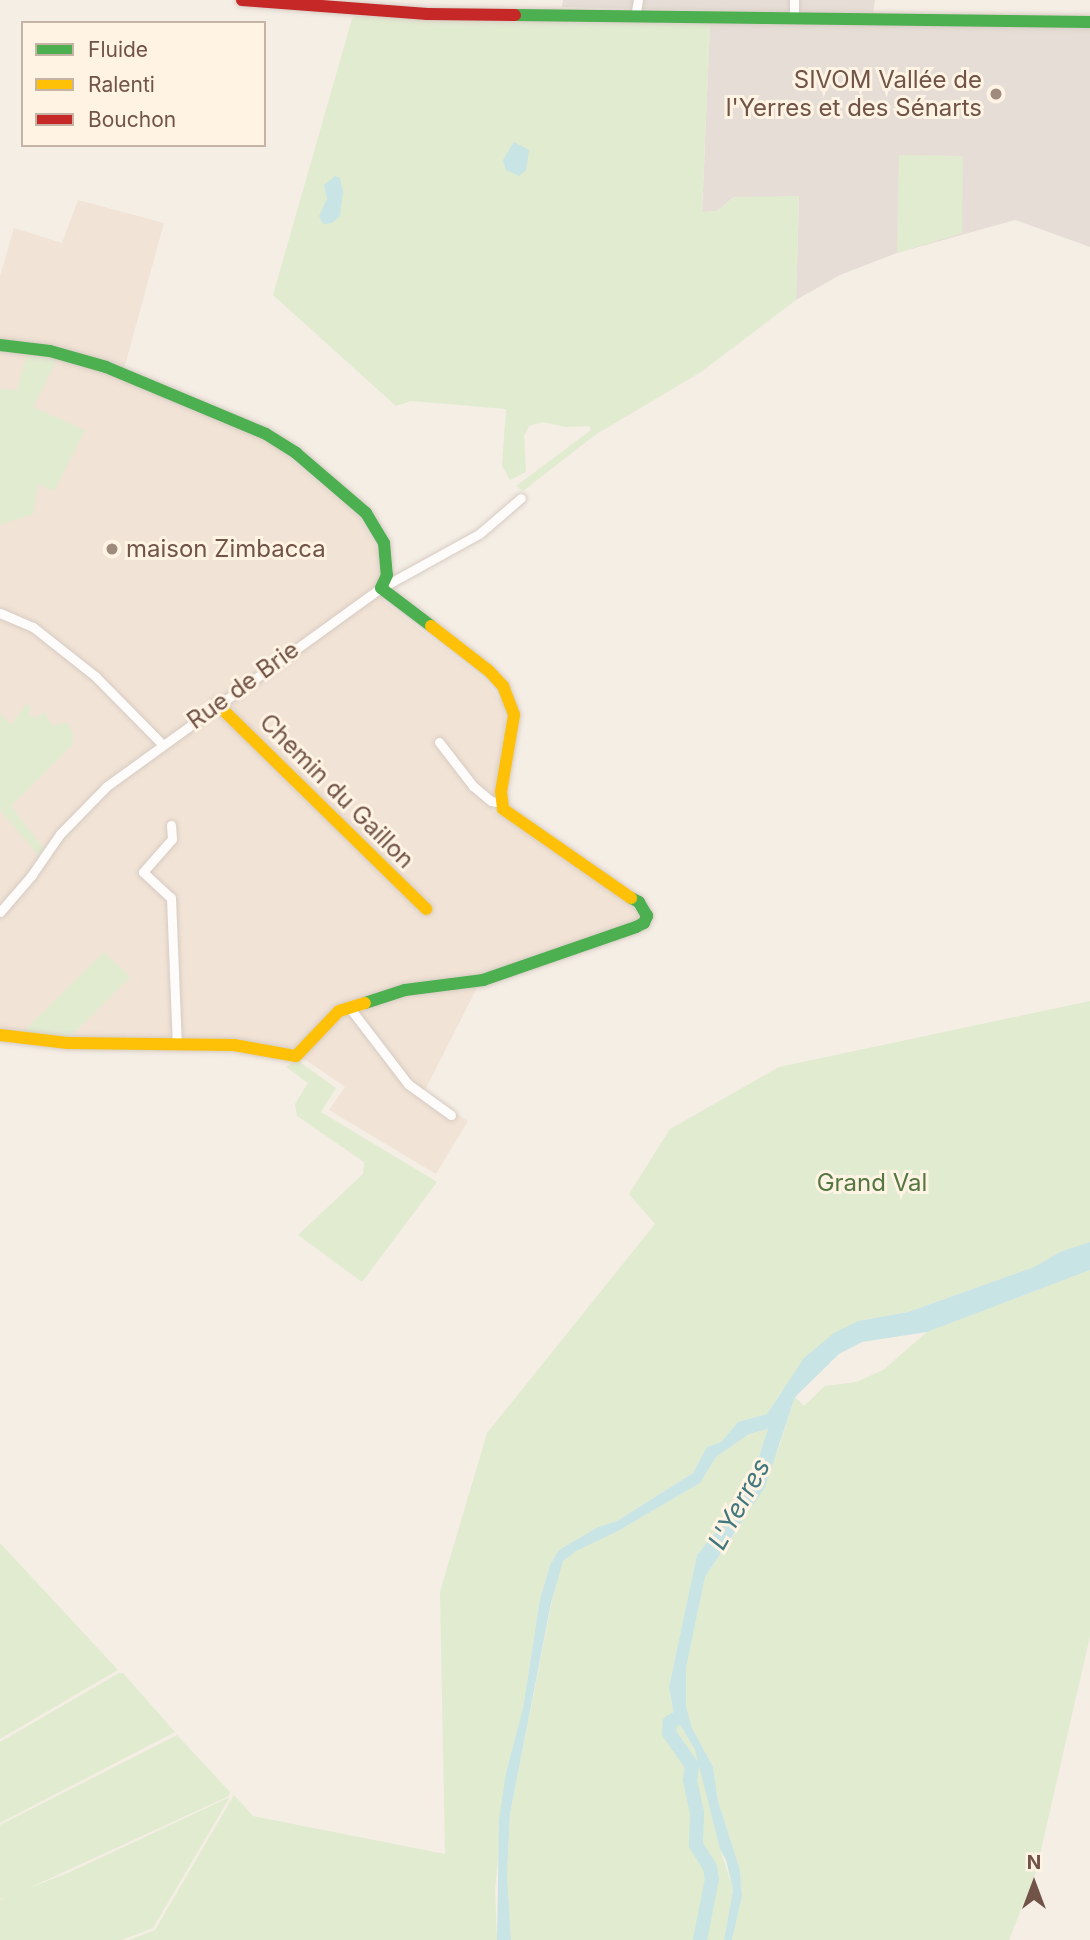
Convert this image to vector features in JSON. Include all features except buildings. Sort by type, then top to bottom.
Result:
[{"type":"street","points":[[242,0],[427,14],[1090,22]]},
{"type":"street","points":[[635,17],[638,0]]},
{"type":"street","points":[[793,18],[794,0]]},
{"type":"street","points":[[0,345],[50,351],[106,366],[266,433],[312,464],[366,513],[386,550],[387,575],[382,588],[489,670],[503,686],[514,715],[500,803]]},
{"type":"street","name":"Rue de Brie","points":[[0,912],[77,814],[107,786],[217,704],[382,588],[479,534],[521,499]]},
{"type":"street","points":[[0,613],[33,627],[95,676],[162,744]]},
{"type":"street","name":"Chemin du Gaillon","points":[[217,704],[426,909]]},
{"type":"street","points":[[0,1035],[68,1043],[234,1045],[296,1056],[339,1011],[349,1007],[405,990],[483,980],[644,923],[647,916],[639,902],[606,883],[509,815],[500,803],[491,801],[473,786],[439,742]]},
{"type":"street","points":[[171,825],[172,839],[143,872],[171,898],[177,1045]]},
{"type":"street","points":[[349,1007],[408,1084],[451,1115]]},
{"type":"shaded area","points":[[563,0],[875,0],[873,14],[562,7]]},
{"type":"shaded area","points":[[1090,22],[1090,247],[1015,220],[897,253],[840,275],[796,300],[799,197],[734,197],[717,211],[702,213],[710,23]]},
{"type":"shaded area","points":[[78,200],[164,223],[124,369],[264,437],[359,517],[382,558],[384,602],[485,680],[503,704],[505,724],[492,810],[603,886],[638,904],[643,922],[479,984],[424,1092],[468,1121],[436,1174],[329,1110],[345,1087],[303,1058],[239,1047],[0,1040],[0,276],[14,228],[62,243]]},
{"type":"green space","points":[[357,16],[710,23],[702,212],[717,211],[734,197],[799,196],[796,300],[701,372],[595,435],[523,491],[516,486],[591,430],[589,426],[565,427],[543,422],[529,426],[524,436],[526,472],[510,480],[502,466],[506,409],[411,401],[396,406],[273,295],[352,19]]},
{"type":"green space","points":[[899,155],[963,156],[962,233],[897,253]]},
{"type":"green space","points":[[28,351],[58,358],[33,407],[85,430],[54,491],[38,484],[33,514],[0,525],[0,389],[17,390]]},
{"type":"green space","points":[[27,703],[31,708],[27,715],[36,718],[44,712],[53,726],[67,722],[73,733],[72,745],[11,806],[44,849],[39,856],[0,810],[0,713],[11,725]]},
{"type":"green space","points":[[104,952],[130,977],[69,1038],[22,1033]]},
{"type":"green space","name":"Grand Val","points":[[1090,1001],[1090,1242],[1062,1251],[1034,1267],[908,1312],[858,1321],[781,1392],[767,1414],[738,1422],[721,1442],[707,1447],[693,1473],[617,1521],[598,1527],[559,1550],[550,1565],[540,1599],[523,1708],[506,1773],[495,1890],[497,1940],[129,1940],[155,1930],[234,1795],[253,1816],[445,1854],[440,1592],[487,1433],[655,1224],[629,1194],[670,1129],[779,1067]]},
{"type":"green space","points":[[297,1060],[336,1088],[321,1112],[437,1182],[362,1282],[298,1235],[363,1174],[364,1162],[297,1116],[295,1104],[308,1083],[286,1067]]},
{"type":"green space","points":[[1090,1270],[1090,1636],[1036,1872],[1009,1940],[732,1940],[742,1896],[740,1870],[718,1801],[713,1767],[692,1728],[686,1706],[686,1668],[705,1577],[740,1526],[779,1447],[795,1397],[804,1406],[825,1386],[857,1382],[883,1370],[927,1332]]},
{"type":"green space","points":[[768,1429],[753,1475],[723,1523],[697,1555],[669,1687],[674,1715],[695,1750],[706,1783],[720,1849],[733,1889],[724,1940],[511,1940],[507,1874],[510,1814],[557,1576],[563,1561],[575,1551],[618,1531],[700,1483],[716,1457],[749,1434]]},
{"type":"green space","points":[[0,1543],[118,1670],[0,1739]]},
{"type":"green space","points":[[123,1673],[175,1732],[0,1823],[0,1742]]},
{"type":"green space","points":[[177,1735],[230,1792],[229,1796],[29,1888],[68,1873],[230,1797],[153,1928],[122,1940],[0,1940],[0,1900],[8,1897],[0,1899],[0,1825]]},
{"type":"water","points":[[514,142],[529,150],[526,170],[519,176],[506,170],[503,160]]},
{"type":"water","points":[[335,176],[340,178],[343,192],[340,216],[332,223],[323,224],[319,216],[327,199],[324,185]]},
{"type":"water","name":"L'Yerres","points":[[1090,1242],[1090,1270],[927,1332],[862,1342],[839,1354],[795,1397],[765,1487],[705,1577],[686,1668],[686,1706],[692,1728],[713,1767],[718,1801],[740,1870],[742,1896],[732,1940],[724,1940],[733,1890],[726,1860],[720,1849],[695,1750],[674,1715],[669,1687],[697,1555],[723,1523],[753,1475],[768,1429],[749,1434],[716,1457],[700,1483],[618,1531],[576,1551],[563,1561],[551,1603],[510,1814],[507,1874],[511,1940],[497,1940],[499,1820],[506,1773],[523,1708],[540,1599],[550,1565],[559,1550],[598,1527],[617,1521],[693,1473],[707,1447],[721,1442],[738,1422],[767,1414],[804,1358],[834,1333],[858,1321],[908,1312],[1034,1267],[1062,1251]]},
{"type":"waterway","points":[[681,1716],[670,1722],[669,1733],[692,1766],[690,1780],[697,1813],[696,1845],[710,1867],[712,1879],[700,1940]]},
{"type":"traffic: fast","points":[[515,15],[1090,22]]},
{"type":"traffic: fast","points":[[0,345],[50,351],[106,367],[266,434],[296,453],[366,513],[384,543],[387,575],[381,588],[431,626]]},
{"type":"traffic: fast","points":[[365,1003],[405,990],[483,980],[636,927],[644,923],[647,916],[639,902],[631,898]]},
{"type":"traffic: slow","points":[[431,626],[489,671],[503,686],[514,715],[501,792],[503,809],[631,898]]},
{"type":"traffic: slow","points":[[217,704],[426,909]]},
{"type":"traffic: slow","points":[[0,1035],[68,1043],[234,1045],[296,1056],[339,1011],[365,1003]]},
{"type":"traffic: jam","points":[[242,0],[427,14],[515,15]]},
{"type":"place","name":"SIVOM Vallée de l'Yerres et des Sénarts","points":[[996,94]]},
{"type":"place","name":"maison Zimbacca","points":[[112,549]]}]
